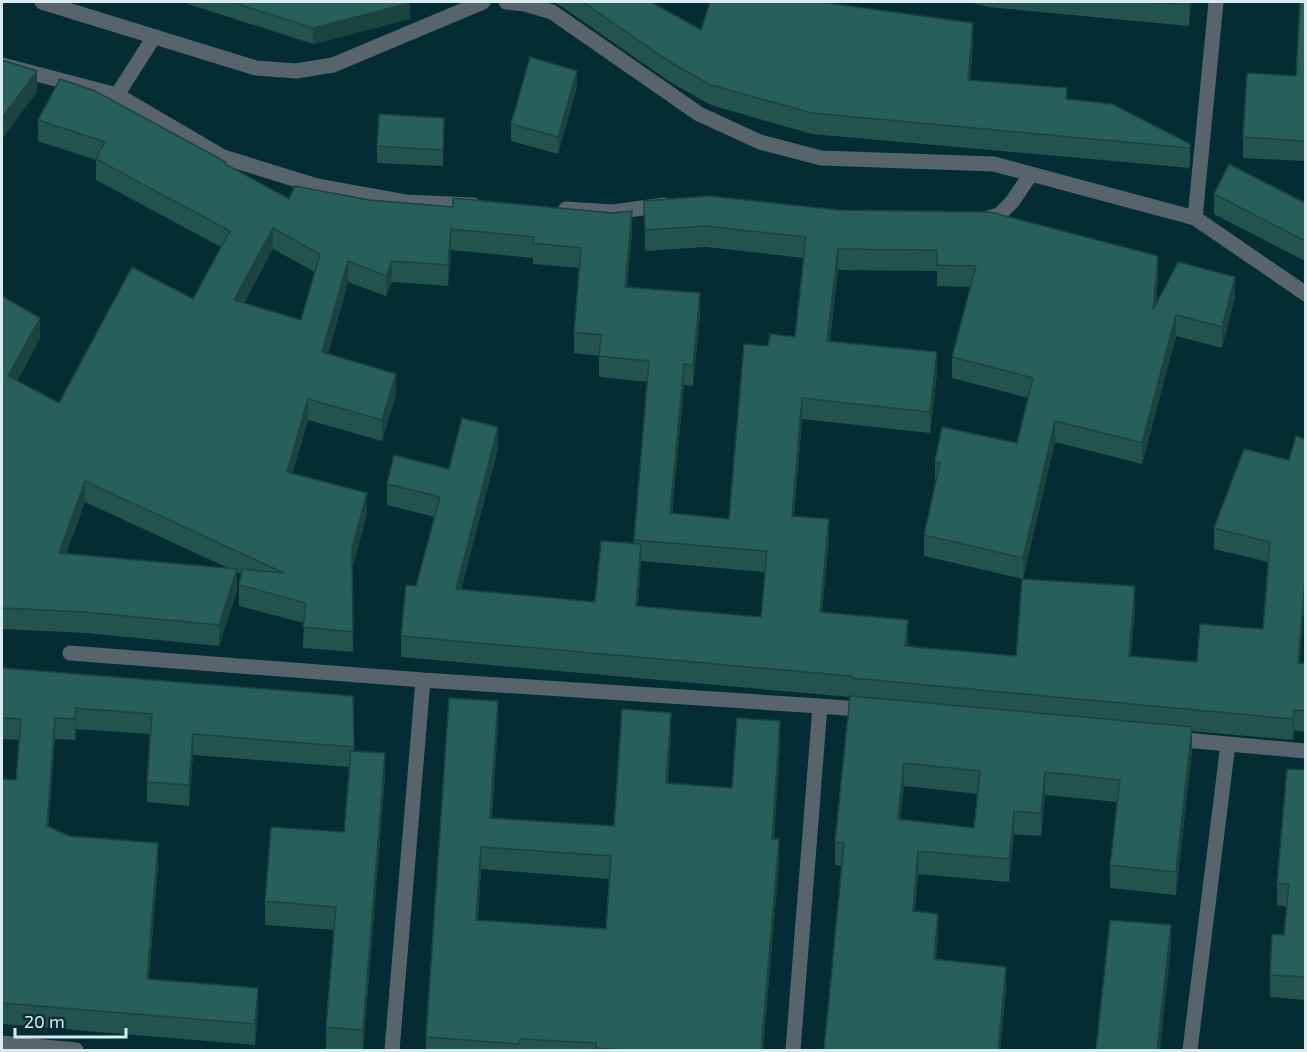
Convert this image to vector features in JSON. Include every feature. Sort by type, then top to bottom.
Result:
[{"type":"street","points":[[42,2],[256,68],[296,71],[333,65],[483,2]]},
{"type":"street","points":[[506,2],[525,4],[552,12],[699,114],[760,142],[821,159],[994,164],[1195,218],[1305,294]]},
{"type":"street","points":[[1195,218],[1216,2]]},
{"type":"street","points":[[117,95],[154,37]]},
{"type":"street","points":[[2,65],[117,95],[223,157],[317,186],[405,201],[486,206]]},
{"type":"street","points":[[970,221],[999,215],[1012,202],[1032,174]]},
{"type":"street","points":[[555,209],[613,212],[684,203]]},
{"type":"street","points":[[70,653],[879,711]]},
{"type":"street","points":[[392,1050],[423,680]]},
{"type":"street","points":[[793,1050],[820,706]]},
{"type":"street","points":[[1158,737],[1305,751]]},
{"type":"street","points":[[1190,1050],[1228,744]]},
{"type":"street","points":[[2,1043],[76,1050]]},
{"type":"building","points":[[232,2],[405,2],[410,3],[313,28]]},
{"type":"building","points":[[583,2],[651,2],[701,30],[710,2],[820,2],[973,23],[968,80],[1067,88],[1066,99],[1112,104],[1190,144],[1190,148],[812,113],[711,85],[670,62]]},
{"type":"building","points":[[1148,2],[1189,2],[1189,5]]},
{"type":"building","points":[[1300,2],[1305,2],[1305,141],[1243,137],[1247,73],[1296,76]]},
{"type":"building","points":[[530,57],[577,71],[558,137],[511,124]]},
{"type":"building","points":[[2,60],[37,71],[2,118]]},
{"type":"building","points":[[60,79],[95,91],[289,199],[295,186],[369,200],[453,207],[453,198],[612,213],[632,211],[625,287],[700,293],[693,365],[684,364],[670,513],[729,519],[744,344],[768,346],[770,334],[795,337],[806,237],[706,226],[645,230],[644,201],[709,196],[838,210],[990,212],[1158,256],[1153,310],[1178,262],[1235,277],[1222,327],[1176,315],[1142,443],[1055,421],[1023,558],[924,535],[940,463],[935,461],[942,427],[1017,443],[1033,378],[952,357],[976,266],[937,265],[937,250],[838,249],[827,341],[937,352],[930,412],[802,398],[792,516],[829,519],[820,612],[908,620],[905,646],[1016,656],[1022,579],[1135,586],[1129,656],[1197,662],[1200,624],[1263,629],[1270,542],[1214,528],[1244,449],[1289,460],[1296,436],[1305,439],[1305,580],[1298,663],[1305,664],[1305,711],[1294,710],[1293,719],[852,678],[852,676],[401,636],[406,585],[416,586],[440,497],[387,484],[394,455],[449,469],[462,418],[498,427],[456,589],[595,602],[601,541],[641,544],[636,606],[761,617],[767,551],[634,540],[649,361],[599,356],[601,335],[574,332],[581,248],[533,243],[534,237],[451,229],[448,265],[392,261],[386,276],[348,261],[322,352],[396,374],[382,420],[308,399],[287,472],[367,493],[352,548],[353,632],[303,627],[306,603],[239,585],[242,569],[284,573],[85,481],[59,553],[237,569],[219,625],[86,612],[2,608],[2,296],[40,318],[8,376],[59,403],[132,267],[193,299],[230,231],[96,159],[105,142],[38,120]],"holes":[[[273,228],[320,254],[301,320],[234,300]]]},
{"type":"building","points":[[379,114],[444,118],[443,150],[377,146]]},
{"type":"building","points":[[1229,164],[1305,203],[1305,241],[1214,194]]},
{"type":"building","points":[[2,668],[353,696],[354,747],[193,734],[189,785],[147,782],[152,714],[76,708],[75,719],[55,718],[47,826],[69,836],[158,843],[147,979],[258,988],[255,1024],[2,1003],[2,779],[16,780],[21,719],[2,718]]},
{"type":"building","points":[[850,696],[1192,727],[1176,872],[1110,865],[1120,780],[1045,772],[1041,813],[1014,811],[1009,859],[918,851],[913,911],[938,914],[934,959],[1006,967],[998,1050],[824,1050],[844,843],[835,842]],"holes":[[[904,763],[980,771],[974,828],[898,819]]]},
{"type":"building","points":[[449,698],[498,701],[490,818],[614,826],[622,709],[671,713],[666,783],[732,788],[737,718],[780,721],[772,839],[779,839],[761,1050],[625,1050],[596,1048],[596,1043],[520,1039],[519,1044],[426,1037]],"holes":[[[481,847],[611,856],[606,929],[476,920]]]},
{"type":"building","points":[[351,751],[385,753],[363,1030],[326,1027],[336,907],[265,901],[271,827],[344,832]]},
{"type":"building","points":[[1287,769],[1305,770],[1305,977],[1270,975],[1272,934],[1284,935],[1289,884],[1277,883]]},
{"type":"building","points":[[1110,920],[1171,925],[1157,1050],[1096,1050]]}]
